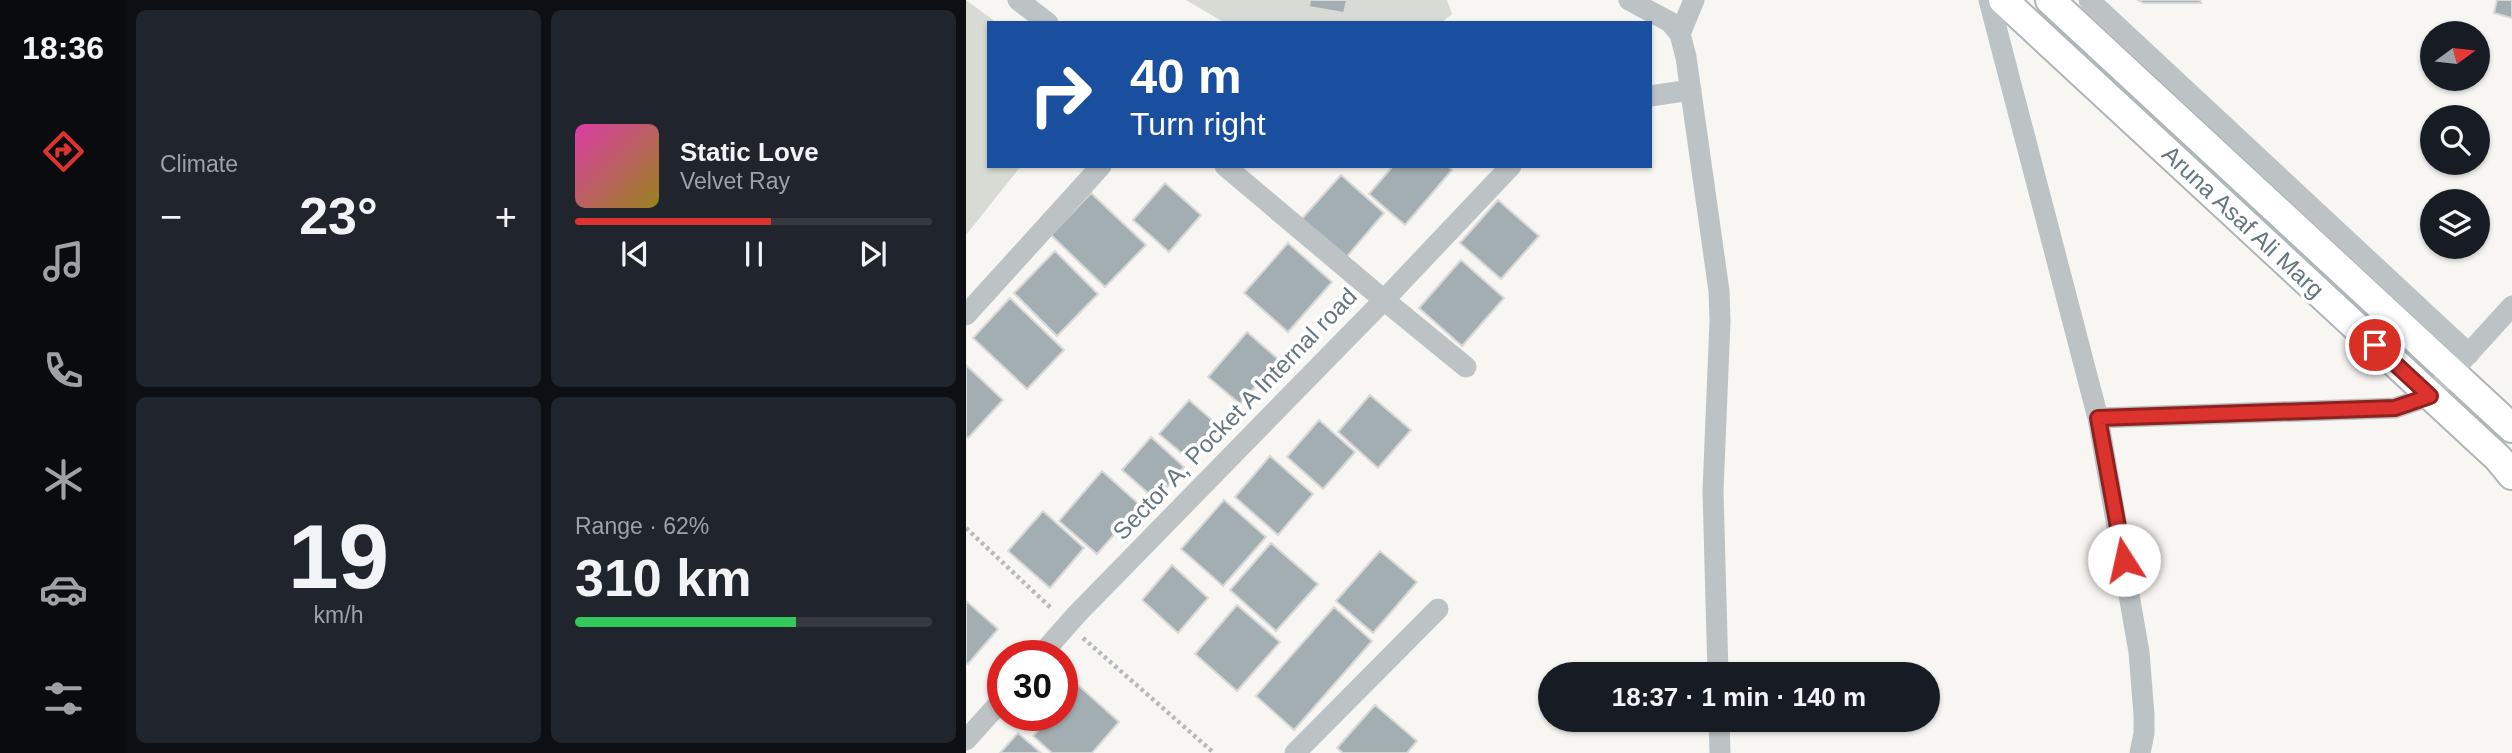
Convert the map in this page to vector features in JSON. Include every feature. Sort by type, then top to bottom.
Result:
[{"type":"main road","name":"Aruna Asaf Ali Marg","points":[[2003,0],[2498,458],[2512,475]]},
{"type":"main road","name":"Aruna Asaf Ali Marg","points":[[2050,0],[2460,364],[2512,428]]},
{"type":"street","points":[[1018,0],[1045,21]]},
{"type":"street","points":[[1629,0],[1670,22],[1680,34],[1686,57],[1719,290],[1713,491],[1718,662]]},
{"type":"street","points":[[1680,34],[1694,0]]},
{"type":"street","points":[[1989,0],[2098,418],[2139,652],[2144,715],[2140,753]]},
{"type":"street","points":[[2089,0],[2460,364]]},
{"type":"street","points":[[1652,96],[1691,90]]},
{"type":"street","points":[[966,315],[1099,168]]},
{"type":"street","name":"Sector A, Pocket A Internal road","points":[[1054,640],[1384,300],[1227,168]]},
{"type":"street","points":[[1466,367],[1384,300],[1509,168]]},
{"type":"street","points":[[2098,418],[2395,408],[2430,396],[2512,306]]},
{"type":"street","points":[[1295,753],[1438,609]]},
{"type":"street","points":[[966,740],[987,716]]},
{"type":"street","points":[[1719,732],[1720,753]]},
{"type":"path","points":[[966,527],[1068,625],[1214,753]]},
{"type":"shaded area","points":[[966,0],[994,21],[987,21],[987,168],[1019,168],[966,235]]},
{"type":"shaded area","points":[[1186,0],[1447,0],[1452,14],[1443,21],[1222,21]]},
{"type":"building","points":[[1310,0],[1347,0],[1344,13],[1309,7]]},
{"type":"building","points":[[2138,0],[2200,0],[2201,3],[2143,3]]},
{"type":"building","points":[[2497,0],[2512,0],[2512,18],[2494,13]]},
{"type":"building","points":[[1391,168],[1452,170],[1405,225],[1369,194]]},
{"type":"building","points":[[1341,175],[1384,213],[1343,261],[1299,222]]},
{"type":"building","points":[[1165,183],[1201,215],[1169,252],[1133,220]]},
{"type":"building","points":[[1091,193],[1146,245],[1105,287],[1051,235]]},
{"type":"building","points":[[1498,200],[1539,236],[1501,279],[1460,243]]},
{"type":"building","points":[[1288,243],[1332,282],[1288,332],[1244,293]]},
{"type":"building","points":[[1055,251],[1098,294],[1057,336],[1014,293]]},
{"type":"building","points":[[1461,260],[1504,298],[1462,346],[1419,308]]},
{"type":"building","points":[[1010,298],[1064,350],[1027,389],[973,338]]},
{"type":"building","points":[[1247,332],[1279,360],[1240,404],[1208,377]]},
{"type":"building","points":[[966,365],[1003,400],[968,438],[966,436]]},
{"type":"building","points":[[1370,395],[1411,430],[1378,468],[1338,432]]},
{"type":"building","points":[[1189,400],[1220,427],[1191,461],[1159,434]]},
{"type":"building","points":[[1319,420],[1355,452],[1323,489],[1287,457]]},
{"type":"building","points":[[1151,437],[1184,467],[1156,500],[1122,470]]},
{"type":"building","points":[[1270,456],[1313,494],[1278,535],[1235,497]]},
{"type":"building","points":[[1102,471],[1140,505],[1097,554],[1059,521]]},
{"type":"building","points":[[1224,500],[1266,537],[1223,586],[1181,549]]},
{"type":"building","points":[[1043,511],[1084,548],[1050,588],[1008,551]]},
{"type":"building","points":[[1271,543],[1318,584],[1276,631],[1230,590]]},
{"type":"building","points":[[1380,551],[1417,582],[1373,633],[1336,601]]},
{"type":"building","points":[[1172,565],[1208,598],[1178,633],[1142,600]]},
{"type":"building","points":[[966,601],[998,629],[968,664]]},
{"type":"building","points":[[1237,605],[1280,642],[1237,691],[1195,654]]},
{"type":"building","points":[[1334,607],[1372,641],[1294,730],[1256,696]]},
{"type":"building","points":[[1078,685],[1119,722],[1092,753],[1052,753],[1033,736],[1038,731],[1078,731]]},
{"type":"building","points":[[1375,705],[1417,741],[1407,753],[1343,753],[1337,748]]},
{"type":"building","points":[[1018,733],[1041,753],[1000,753]]},
{"type":"route","points":[[2124,560],[2098,418],[2395,408],[2430,396],[2375,345]]}]
